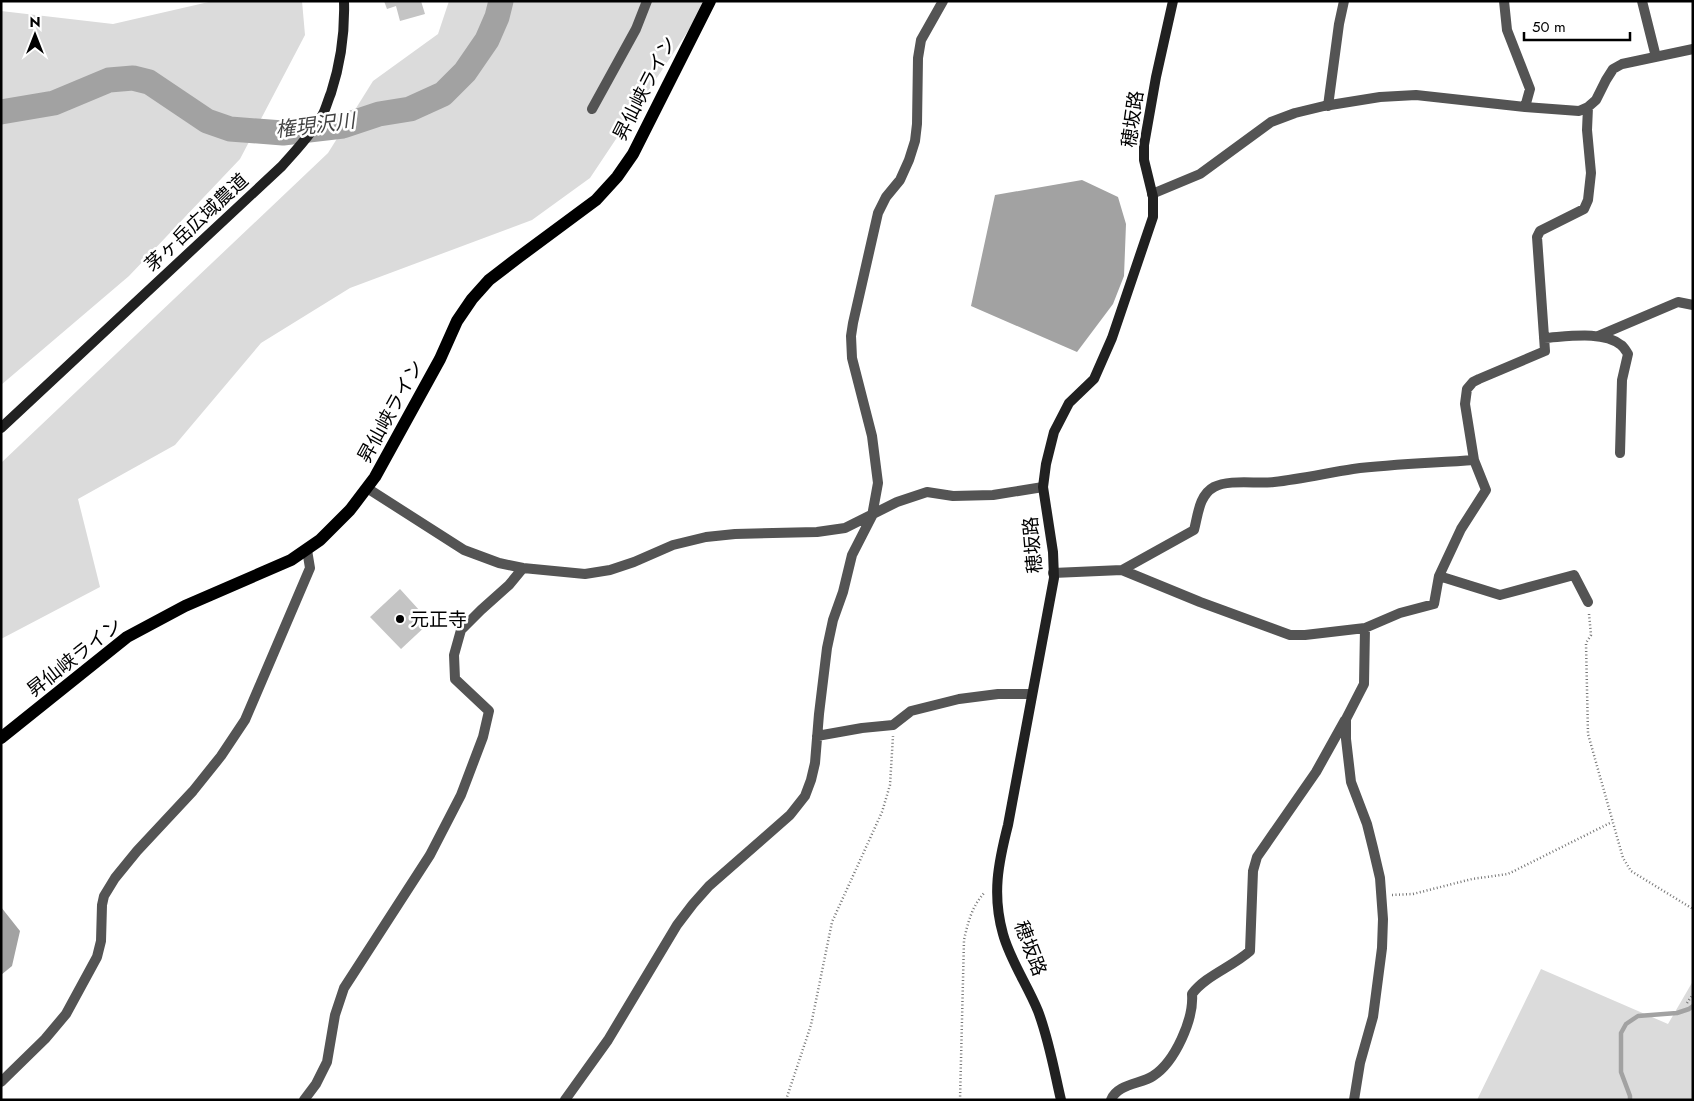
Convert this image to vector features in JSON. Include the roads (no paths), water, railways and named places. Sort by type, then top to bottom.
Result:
[{"type":"main road","name":"茅ヶ岳広域農道","points":[[1,428],[282,166],[312,131],[324,113],[341,57],[344,38],[344,1]]},
{"type":"main road","name":"昇仙峡ライン","points":[[1,738],[127,637],[185,606],[270,570],[308,550],[350,510],[375,477],[440,359],[457,321],[472,299],[489,280],[596,200],[622,169],[640,139],[710,1]]},
{"type":"main road","name":"穂坂路","points":[[1061,1100],[1038,1010],[1003,935],[996,896],[998,864],[1008,825],[1051,598],[1053,552],[1043,487],[1046,464],[1054,432],[1069,403],[1094,379],[1112,338],[1153,218],[1152,194],[1144,160],[1144,145],[1156,77],[1173,1]]},
{"type":"street","points":[[592,109],[636,29],[647,1]]},
{"type":"street","points":[[566,1100],[608,1040],[678,925],[693,904],[709,886],[790,815],[805,796],[811,780],[815,762],[827,648],[833,620],[843,592],[852,555],[872,516],[878,483],[872,436],[852,358],[851,336],[878,213],[886,197],[900,180],[915,141],[918,58],[922,40],[944,1]]},
{"type":"street","points":[[1328,106],[1338,24],[1344,1]]},
{"type":"street","points":[[1504,1],[1506,30],[1530,89],[1525,107]]},
{"type":"street","points":[[1642,1],[1656,57]]},
{"type":"street","points":[[1152,194],[1200,174],[1271,122],[1294,113],[1380,97],[1416,95],[1525,107],[1579,110],[1588,108],[1596,100],[1613,69],[1622,64],[1693,49]]},
{"type":"street","points":[[1053,573],[1122,570],[1200,602],[1290,635],[1365,628],[1400,613],[1434,604],[1439,576],[1461,529],[1486,490],[1474,460],[1465,404],[1467,390],[1473,382],[1544,351],[1537,237],[1540,231],[1584,209],[1588,200],[1591,172],[1587,130],[1588,108]]},
{"type":"street","points":[[1597,336],[1678,302],[1693,306]]},
{"type":"street","points":[[1544,338],[1590,335],[1608,338],[1621,345],[1628,354],[1622,380],[1620,453]]},
{"type":"street","points":[[1122,570],[1194,530],[1201,501],[1206,493],[1215,487],[1226,484],[1273,482],[1353,469],[1474,460]]},
{"type":"street","points":[[366,488],[464,550],[499,563],[523,568],[585,574],[602,572],[634,562],[673,545],[706,537],[735,534],[816,532],[845,528],[897,502],[927,492],[953,496],[994,495],[1043,487]]},
{"type":"street","points":[[1,1082],[45,1039],[66,1014],[97,957],[102,941],[102,906],[104,896],[115,878],[137,851],[194,791],[222,756],[245,720],[310,568],[308,550]]},
{"type":"street","points":[[304,1100],[316,1084],[327,1062],[335,1015],[344,988],[430,855],[461,795],[483,736],[489,711],[455,679],[454,655],[461,630],[509,585],[523,568]]},
{"type":"street","points":[[1439,576],[1500,595],[1574,575],[1588,602]]},
{"type":"street","points":[[1111,1100],[1119,1090],[1151,1077],[1162,1070],[1177,1047],[1185,1029],[1193,1006],[1192,994],[1198,987],[1250,951],[1253,871],[1257,857],[1316,772],[1364,684],[1365,628]]},
{"type":"street","points":[[817,736],[893,725],[911,712],[959,699],[998,694],[1032,694]]},
{"type":"street","points":[[1346,718],[1346,739],[1351,782],[1368,824],[1380,878],[1382,919],[1382,948],[1374,1017],[1360,1063],[1354,1100]]},
{"type":"waterway","name":"権現沢川","points":[[1,112],[54,103],[109,80],[133,78],[149,82],[207,121],[230,129],[283,133],[343,126],[379,114],[410,109],[443,94],[465,72],[487,40],[497,17],[501,1]]},
{"type":"waterway","points":[[1630,1100],[1621,1072],[1621,1033],[1626,1024],[1638,1016],[1677,1013],[1693,1006]]},
{"type":"place","name":"元正寺","points":[[400,619]]}]
